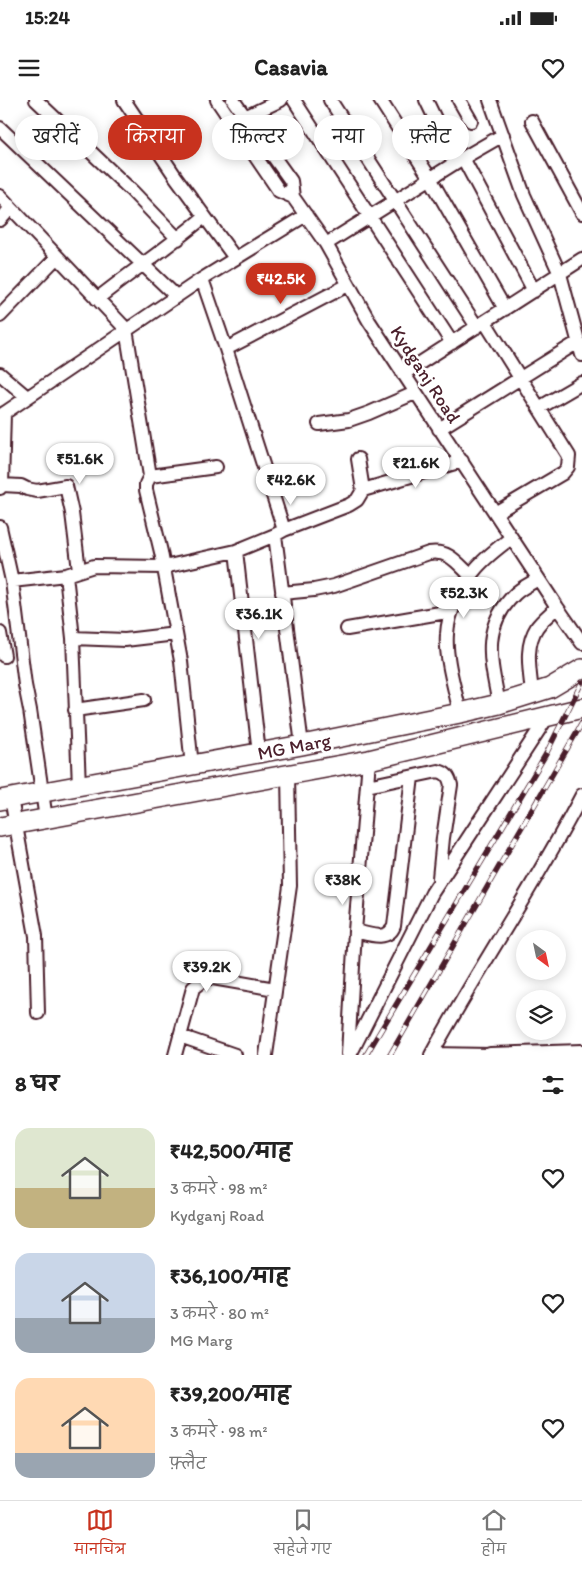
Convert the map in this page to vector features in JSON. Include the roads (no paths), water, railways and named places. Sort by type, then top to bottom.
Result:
[{"type":"main road","name":"MG Marg","points":[[6,799],[192,766],[460,713],[499,704],[550,688],[582,670]]},
{"type":"main road","name":"MG Marg","points":[[8,826],[369,760],[582,708]]},
{"type":"street","points":[[36,100],[132,191],[178,239]]},
{"type":"street","points":[[124,100],[204,217],[235,258]]},
{"type":"street","name":"Kydganj Road","points":[[217,100],[279,191],[293,197]]},
{"type":"street","name":"Kydganj Road","points":[[234,100],[244,115]]},
{"type":"street","points":[[249,115],[281,100]]},
{"type":"street","points":[[294,100],[452,343]]},
{"type":"street","points":[[330,100],[394,200],[520,378],[569,456],[568,467],[563,473],[495,513]]},
{"type":"street","points":[[380,100],[430,178],[505,309]]},
{"type":"street","points":[[426,100],[434,115]]},
{"type":"street","points":[[459,100],[471,121]]},
{"type":"street","points":[[490,100],[524,195],[560,274],[582,355]]},
{"type":"street","points":[[532,121],[582,213]]},
{"type":"street","points":[[0,128],[176,296]]},
{"type":"street","points":[[469,155],[503,136]]},
{"type":"street","name":"Kydganj Road","points":[[276,160],[291,181],[293,197],[326,244],[369,321],[556,607],[581,638]]},
{"type":"street","points":[[326,244],[459,160],[534,291]]},
{"type":"street","points":[[0,196],[126,329],[150,476],[146,484],[146,490],[164,567],[181,661],[192,766]]},
{"type":"street","points":[[0,220],[11,208]]},
{"type":"street","points":[[79,570],[72,513],[66,486],[37,491],[27,490],[21,486],[1,487],[2,414],[202,278],[306,215]]},
{"type":"street","points":[[97,299],[143,263],[178,239],[204,217]]},
{"type":"street","points":[[0,316],[58,257]]},
{"type":"street","points":[[403,374],[582,259]]},
{"type":"street","points":[[202,278],[226,349],[279,532],[282,593],[302,745]]},
{"type":"street","points":[[226,349],[348,285]]},
{"type":"street","points":[[439,429],[579,339]]},
{"type":"street","points":[[0,374],[27,397]]},
{"type":"street","points":[[538,408],[582,383]]},
{"type":"street","points":[[320,424],[349,420],[416,393]]},
{"type":"street","points":[[12,581],[66,575],[94,566],[164,567],[236,551],[349,505],[357,500],[363,490],[358,459]]},
{"type":"street","points":[[363,490],[462,462]]},
{"type":"street","points":[[150,476],[216,467]]},
{"type":"street","points":[[0,527],[12,581],[46,819]]},
{"type":"street","points":[[460,713],[454,686],[447,634],[452,611],[471,576],[488,557],[511,538]]},
{"type":"street","points":[[236,551],[259,753]]},
{"type":"street","points":[[282,593],[334,586],[429,553],[440,552],[450,556],[471,576]]},
{"type":"street","points":[[66,575],[73,638],[79,786]]},
{"type":"street","points":[[499,704],[490,656],[491,638],[500,612],[516,593],[538,579]]},
{"type":"street","points":[[532,693],[528,652],[531,638],[538,626],[556,607]]},
{"type":"street","points":[[347,629],[452,611]]},
{"type":"street","points":[[0,633],[4,656]]},
{"type":"street","points":[[73,638],[125,640],[176,634]]},
{"type":"street","points":[[75,710],[144,700]]},
{"type":"street","points":[[349,1055],[439,881],[548,716]]},
{"type":"street","points":[[349,1055],[355,931],[369,760]]},
{"type":"street","points":[[367,786],[438,771],[444,772],[449,778],[451,786],[439,881]]},
{"type":"street","points":[[266,1055],[290,886],[288,774]]},
{"type":"street","points":[[355,931],[381,936],[387,934],[394,926],[412,777]]},
{"type":"street","points":[[582,795],[554,848],[449,1021],[432,1054],[490,1055],[582,1051]]},
{"type":"street","points":[[6,799],[8,826],[36,936],[38,1013]]},
{"type":"street","points":[[175,1055],[193,988],[207,977],[275,988]]},
{"type":"street","points":[[180,1036],[235,1055]]},
{"type":"railway","points":[[366,1055],[546,754],[582,682]]},
{"type":"railway","points":[[390,1055],[582,723]]}]
